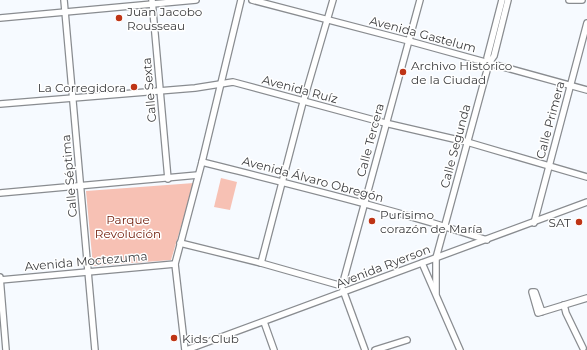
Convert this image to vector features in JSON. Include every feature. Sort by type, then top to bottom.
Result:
[{"type":"street","name":"Calle Séptima","points":[[64,0],[74,97],[95,350]]},
{"type":"street","points":[[0,18],[65,13],[153,2],[196,0]]},
{"type":"street","points":[[186,350],[175,264],[202,162],[241,0]]},
{"type":"street","name":"Avenida Gastelum","points":[[252,0],[328,19],[587,90]]},
{"type":"street","points":[[261,263],[304,101],[333,0]]},
{"type":"street","name":"Calle Tercera","points":[[342,286],[385,123],[420,0]]},
{"type":"street","name":"Calle Segunda","points":[[489,63],[487,58],[502,0]]},
{"type":"street","name":"Calle Segunda","points":[[436,293],[436,258],[489,63],[494,56],[508,0]]},
{"type":"street","points":[[570,0],[576,2],[582,0],[587,2]]},
{"type":"street","name":"Calle Sexta","points":[[153,2],[168,179]]},
{"type":"street","name":"Calle Primera","points":[[534,223],[587,23]]},
{"type":"street","name":"Avenida Ruíz","points":[[0,104],[195,88],[221,82],[233,82],[385,123],[467,142],[587,177]]},
{"type":"street","name":"Avenida Álvaro Obregón","points":[[202,162],[283,182],[445,226],[487,240]]},
{"type":"street","points":[[0,193],[168,179],[198,175]]},
{"type":"street","name":"Avenida Ryerson","points":[[186,350],[534,223],[587,202]]},
{"type":"street","points":[[180,243],[261,263],[342,286],[365,350]]},
{"type":"street","points":[[422,263],[460,350]]},
{"type":"street","name":"Avenida Moctezuma","points":[[0,280],[175,264]]},
{"type":"street","points":[[0,276],[6,350]]},
{"type":"street","points":[[542,312],[587,298]]},
{"type":"street","points":[[564,305],[583,348]]},
{"type":"street","points":[[264,322],[274,350]]},
{"type":"street","points":[[376,350],[407,340]]},
{"type":"green space","points":[[221,178],[237,182],[230,210],[214,207]]},
{"type":"green space","name":"Parque Revolución","points":[[194,183],[171,260],[93,266],[86,191]]},
{"type":"place","name":"Juan Jacobo Rousseau","points":[[119,18]]},
{"type":"place","name":"Archivo Histórico de la Ciudad","points":[[403,72]]},
{"type":"place","name":"La Corregidora","points":[[134,87]]},
{"type":"place","name":"Purísimo corazón de María","points":[[372,221]]},
{"type":"place","name":"SAT","points":[[579,222]]},
{"type":"place","name":"Kids Club","points":[[174,338]]}]
